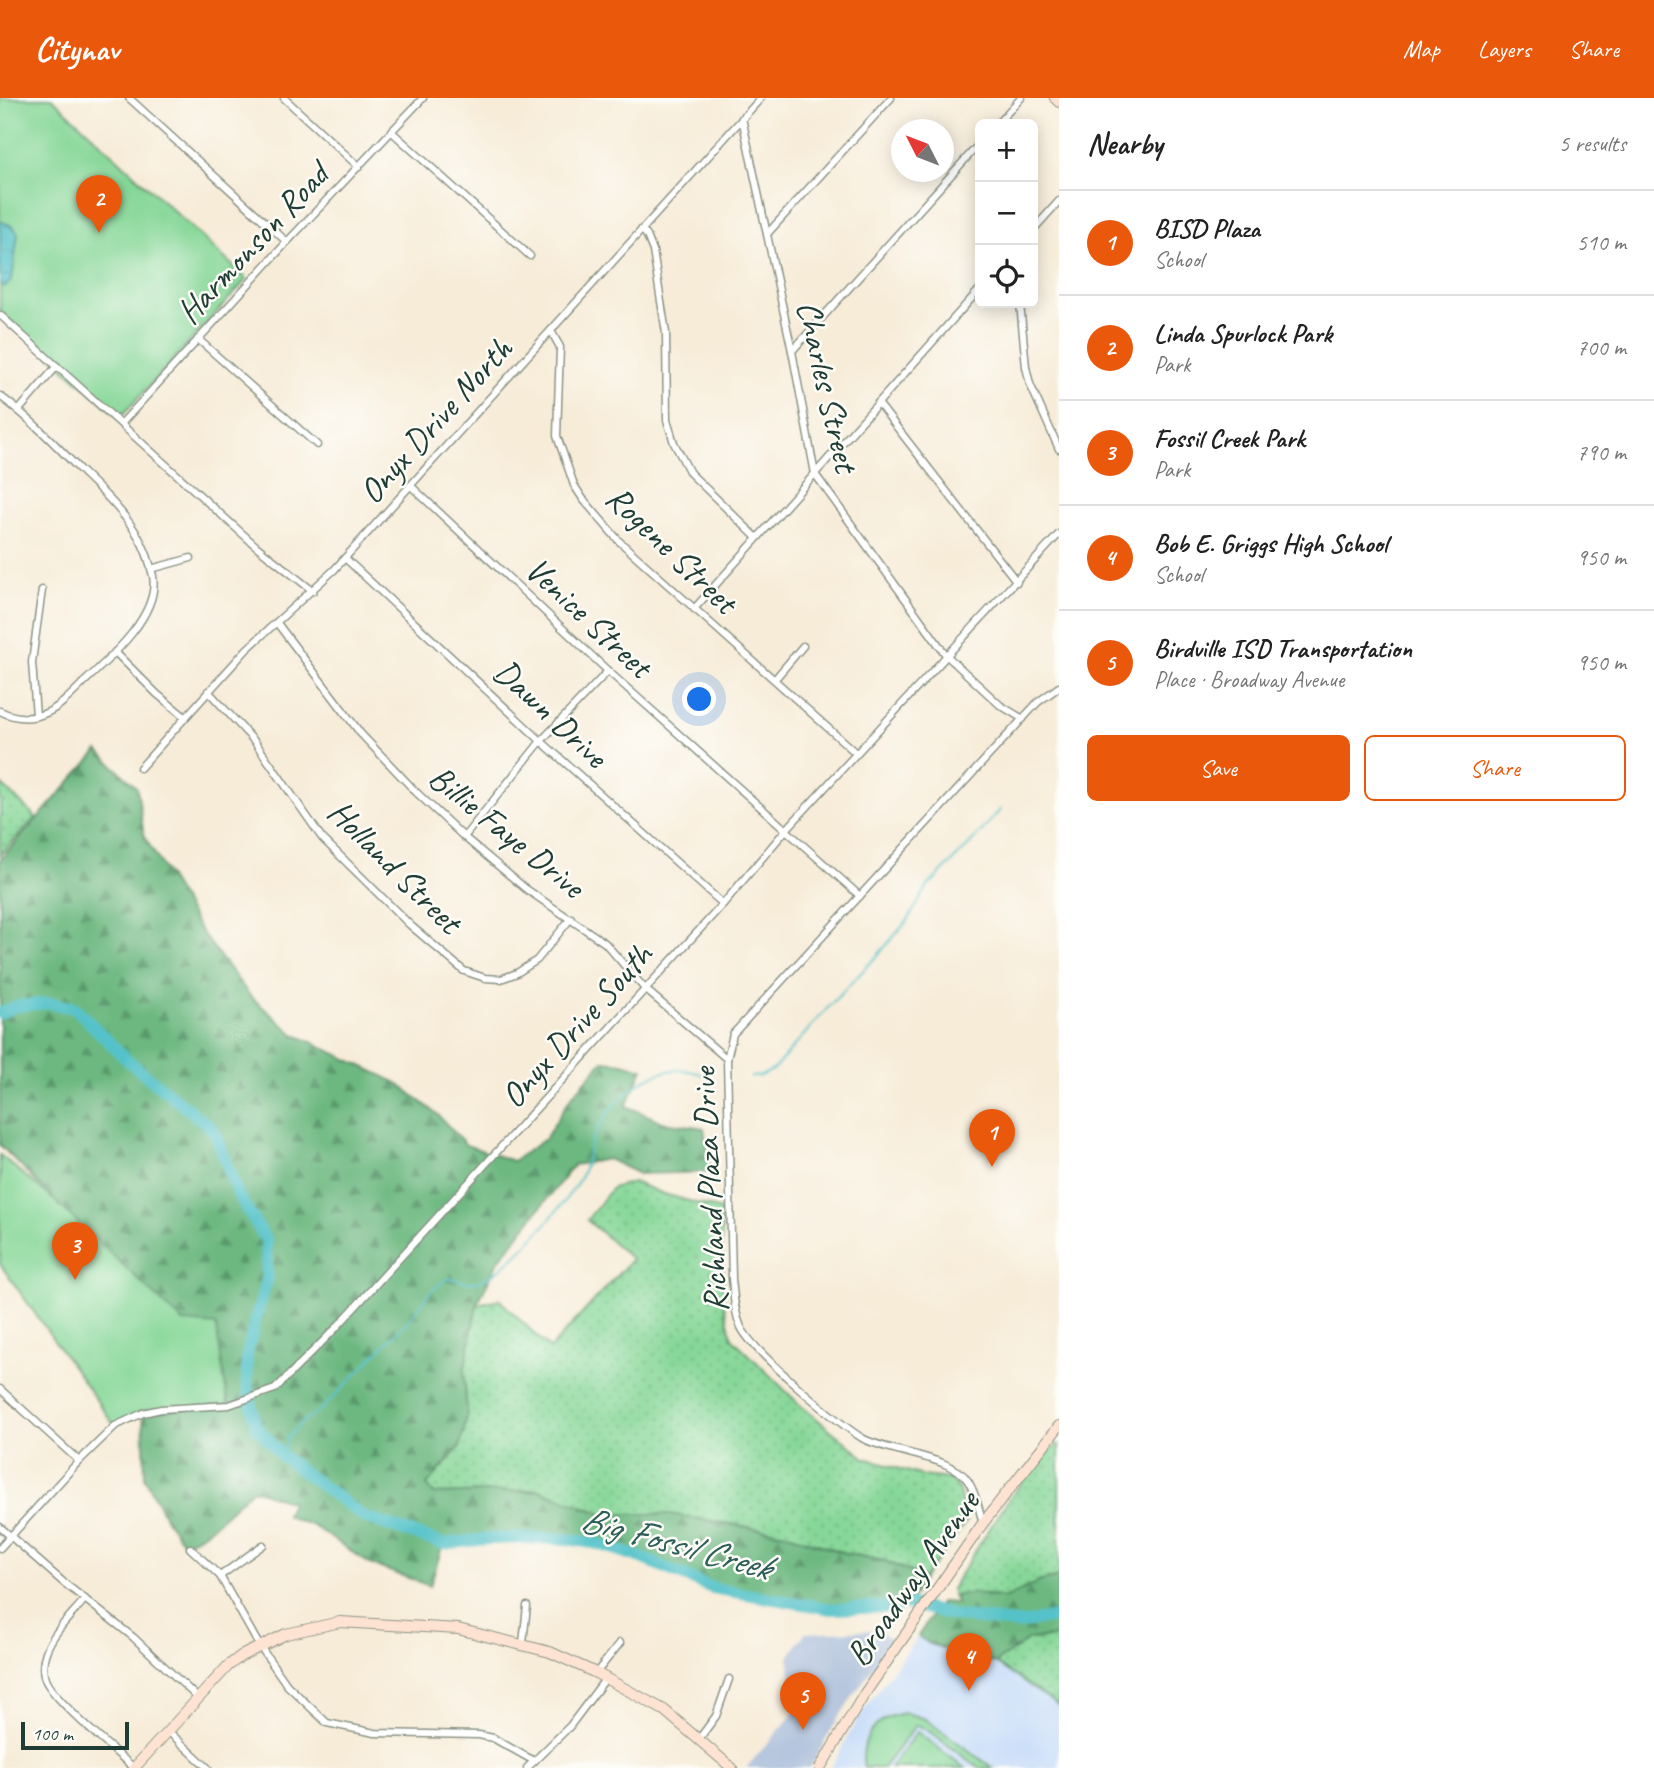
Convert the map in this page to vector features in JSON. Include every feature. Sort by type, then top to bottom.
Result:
[{"type":"street","points":[[129,98],[287,242]]},
{"type":"street","points":[[284,98],[359,167]]},
{"type":"street","name":"Harmonson Road","points":[[121,424],[287,242],[424,98]]},
{"type":"street","name":"Onyx Drive North","points":[[140,768],[264,633],[313,591],[345,558],[761,98]]},
{"type":"street","points":[[767,234],[891,98]]},
{"type":"street","points":[[1002,119],[1021,98]]},
{"type":"street","points":[[1055,98],[1059,102]]},
{"type":"street","name":"Charles Street","points":[[742,118],[792,351],[815,474],[946,655],[1000,705],[1023,719]]},
{"type":"street","points":[[392,132],[530,256]]},
{"type":"street","points":[[792,351],[975,149]]},
{"type":"street","points":[[1038,224],[1059,201]]},
{"type":"street","points":[[642,229],[653,251],[666,333],[667,420],[674,443],[690,473],[757,538]]},
{"type":"street","points":[[694,609],[975,295]]},
{"type":"street","points":[[1020,308],[1030,384],[1059,449]]},
{"type":"street","points":[[0,315],[256,546],[313,591]]},
{"type":"street","name":"Rogene Street","points":[[551,331],[560,347],[557,436],[575,485],[603,524],[857,754]]},
{"type":"street","points":[[198,339],[317,445]]},
{"type":"street","points":[[19,410],[57,366]]},
{"type":"street","points":[[0,396],[19,410],[117,509],[137,534],[148,556],[154,592],[145,612],[116,652],[60,705],[36,716],[12,717],[0,711]]},
{"type":"street","points":[[878,404],[1017,582]]},
{"type":"street","name":"Venice Street","points":[[411,486],[608,671],[860,896]]},
{"type":"street","name":"Onyx Drive South","points":[[0,1548],[79,1461],[115,1426],[143,1413],[161,1409],[229,1405],[275,1389],[335,1329],[723,905],[785,831],[1059,534]]},
{"type":"street","points":[[151,569],[191,558]]},
{"type":"street","name":"Dawn Drive","points":[[345,558],[541,741],[723,905]]},
{"type":"street","points":[[36,716],[32,662],[42,590]]},
{"type":"street","name":"Billie Faye Drive","points":[[277,623],[361,734],[416,792],[526,889],[605,943],[645,989],[727,1059]]},
{"type":"street","points":[[775,679],[803,646]]},
{"type":"street","points":[[116,652],[156,694],[185,717]]},
{"type":"street","points":[[464,837],[541,741],[608,671]]},
{"type":"street","name":"Richland Plaza Drive","points":[[984,1523],[970,1483],[962,1473],[941,1463],[873,1444],[849,1430],[769,1359],[742,1329],[734,1304],[732,1279],[727,1059],[733,1034],[1038,702],[1059,687]]},
{"type":"street","name":"Holland Street","points":[[208,691],[255,741],[323,838],[410,925],[464,971],[485,978],[501,979],[517,974],[537,960],[571,918]]},
{"type":"street","points":[[0,1389],[79,1461]]},
{"type":"street","name":"Broadway Avenue","points":[[820,1768],[851,1714],[912,1626],[984,1523],[1059,1426]]},
{"type":"street","points":[[0,1527],[133,1637],[199,1699]]},
{"type":"street","points":[[220,1576],[263,1545]]},
{"type":"street","points":[[190,1548],[220,1576],[259,1646],[287,1685],[327,1723],[375,1732],[479,1735],[493,1738],[534,1761]]},
{"type":"street","points":[[85,1599],[52,1639],[43,1661],[45,1679],[63,1703],[134,1768],[228,1666],[259,1646],[286,1634],[340,1622],[447,1627],[523,1643],[550,1652],[664,1710],[732,1768]]},
{"type":"street","points":[[523,1643],[527,1606]]},
{"type":"street","points":[[527,1768],[570,1726],[620,1643]]},
{"type":"street","points":[[699,1739],[716,1716],[729,1679]]},
{"type":"street","points":[[168,1731],[208,1768]]},
{"type":"shaded area","points":[[879,1630],[892,1640],[838,1718],[810,1768],[746,1768],[795,1712],[789,1657],[805,1633]]},
{"type":"shaded area","points":[[918,1636],[930,1644],[997,1663],[1059,1637],[1059,1768],[831,1768],[858,1718]]},
{"type":"green space","points":[[0,98],[52,98],[247,279],[120,418],[0,311]]},
{"type":"green space","points":[[98,751],[137,788],[144,836],[202,933],[251,997],[294,1034],[396,1082],[437,1114],[466,1145],[513,1161],[545,1139],[571,1097],[603,1061],[643,1069],[626,1106],[663,1122],[704,1128],[711,1172],[639,1174],[608,1159],[574,1165],[499,1260],[477,1304],[464,1372],[467,1416],[460,1446],[427,1485],[434,1494],[539,1490],[603,1514],[669,1514],[785,1533],[845,1553],[885,1561],[924,1578],[909,1604],[831,1609],[712,1588],[642,1558],[599,1544],[567,1539],[487,1539],[443,1544],[430,1586],[370,1564],[313,1526],[286,1516],[291,1502],[253,1489],[208,1530],[184,1544],[167,1521],[145,1478],[143,1413],[229,1405],[215,1326],[183,1322],[0,1145],[0,860]]},
{"type":"green space","points":[[0,783],[36,817],[0,855]]},
{"type":"green space","points":[[0,1155],[55,1201],[183,1322],[216,1325],[228,1405],[147,1410],[114,1425],[0,1264]]},
{"type":"green space","points":[[633,1182],[721,1210],[724,1305],[732,1338],[800,1405],[865,1458],[922,1476],[950,1479],[958,1487],[966,1522],[924,1578],[885,1561],[845,1553],[785,1533],[669,1514],[603,1514],[539,1490],[434,1494],[426,1484],[460,1446],[467,1416],[464,1372],[477,1304],[499,1299],[550,1349],[632,1259],[587,1220],[612,1188]]},
{"type":"green space","points":[[1059,1444],[1059,1577],[1038,1582],[1006,1598],[974,1593],[953,1596],[951,1589],[1008,1500],[1049,1450]]},
{"type":"green space","points":[[1059,1577],[1059,1637],[1029,1639],[997,1664],[930,1644],[918,1636],[941,1602],[957,1603],[953,1596],[974,1593],[1006,1598],[1038,1582]]},
{"type":"green space","points":[[1059,1637],[1059,1706],[997,1664],[1029,1639]]},
{"type":"green space","points":[[906,1713],[925,1719],[993,1768],[979,1768],[926,1729],[916,1725],[883,1768],[864,1768],[864,1748],[872,1731],[886,1719]]},
{"type":"green space","points":[[917,1732],[965,1768],[890,1768]]},
{"type":"water","points":[[0,221],[13,226],[18,233],[12,280],[5,287],[0,284]]},
{"type":"waterway","points":[[751,1077],[773,1070],[908,920],[928,886],[1001,809]]},
{"type":"waterway","name":"Big Fossil Creek","points":[[0,1013],[17,1006],[50,1003],[75,1008],[126,1059],[214,1130],[238,1195],[266,1240],[267,1280],[247,1356],[247,1384],[256,1426],[283,1457],[364,1517],[443,1544],[523,1538],[567,1539],[599,1544],[642,1558],[712,1588],[831,1609],[909,1604],[955,1616],[1021,1624],[1059,1616]]},
{"type":"waterway","points":[[283,1457],[287,1438],[300,1424],[324,1407],[408,1321],[430,1292],[448,1278],[471,1282],[486,1278],[501,1268],[534,1237],[575,1186],[597,1130],[626,1093],[653,1076],[667,1071],[685,1070],[708,1076]]},
{"type":"place","name":"Linda Spurlock Park","points":[[99,233]]},
{"type":"place","name":"BISD Plaza","points":[[992,1167]]},
{"type":"place","name":"Fossil Creek Park","points":[[75,1280]]},
{"type":"place","name":"Bob E. Griggs High School","points":[[969,1691]]},
{"type":"place","name":"Birdville ISD Transportation","points":[[803,1730]]}]
